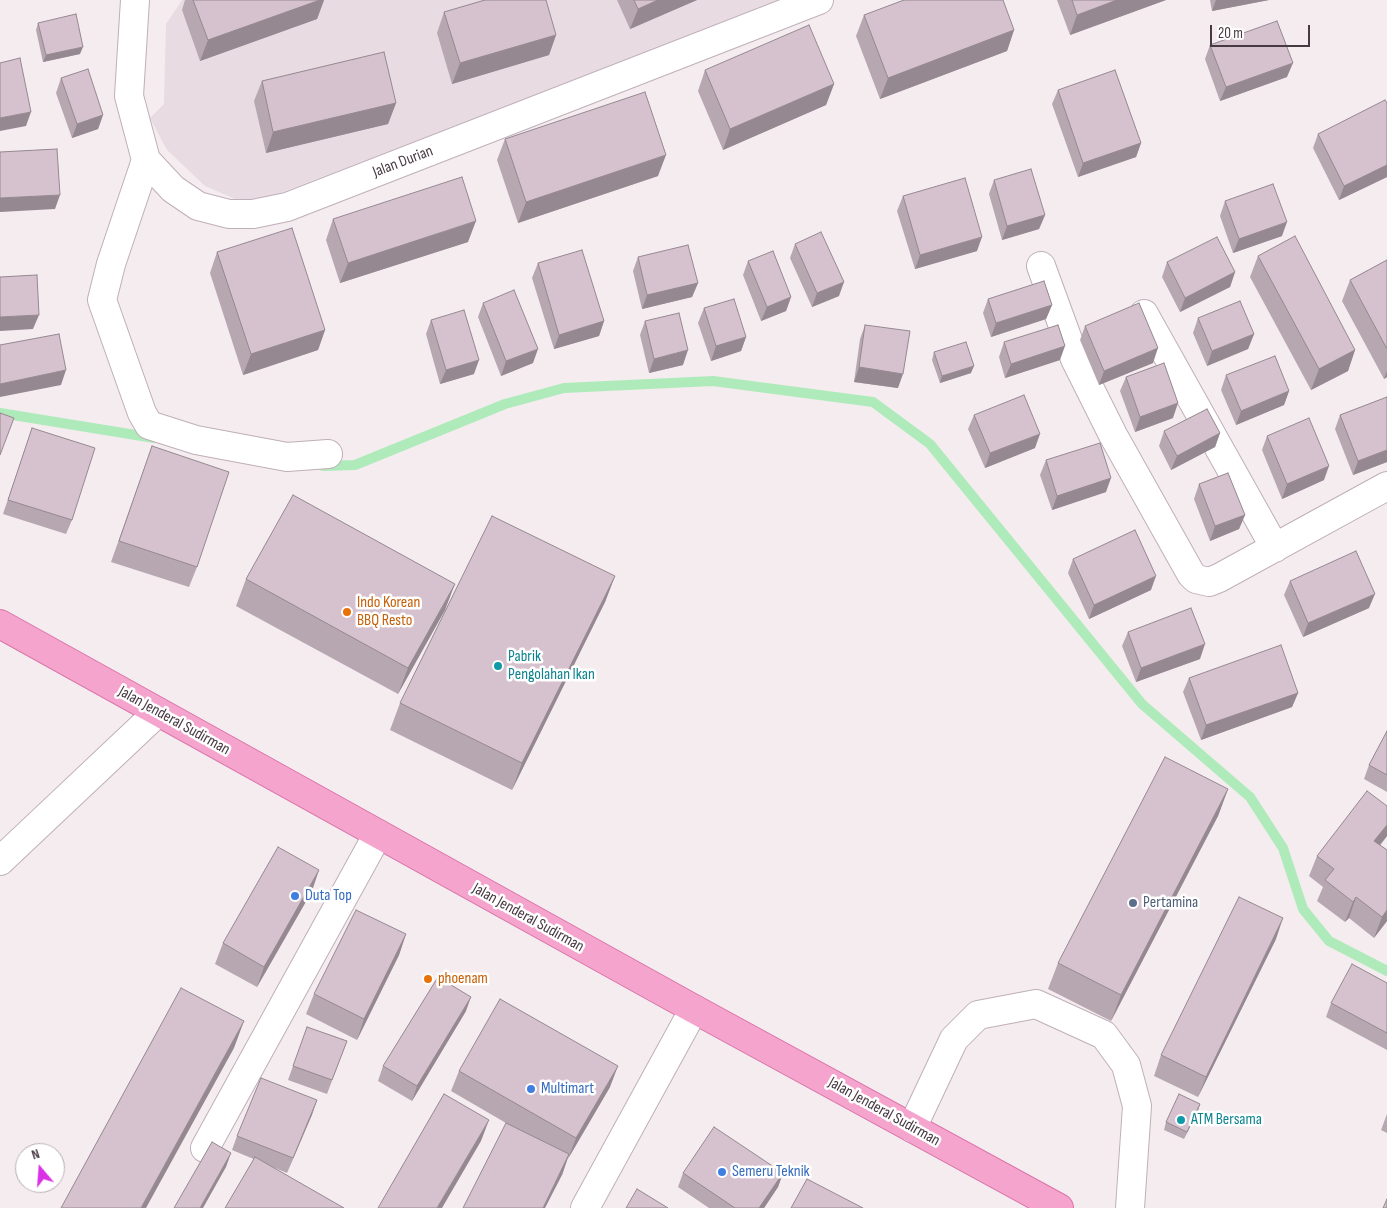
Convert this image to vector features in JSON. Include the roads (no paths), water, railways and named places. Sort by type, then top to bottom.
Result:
[{"type":"main road","name":"Jalan Jenderal Sudirman","points":[[0,624],[694,1010],[1059,1208]]},
{"type":"street","name":"Jalan Durian","points":[[135,0],[129,96],[146,160],[173,188],[198,206],[229,214],[254,214],[288,207],[819,0]]},
{"type":"street","points":[[146,160],[111,264],[102,300],[142,413],[149,425],[196,440],[287,457],[328,454]]},
{"type":"street","points":[[1041,266],[1075,359],[1113,435],[1191,574],[1202,582],[1209,582],[1275,548],[1387,486]]},
{"type":"street","points":[[1144,314],[1275,548]]},
{"type":"street","points":[[0,861],[158,712]]},
{"type":"street","points":[[205,1148],[378,834]]},
{"type":"street","points":[[912,1128],[954,1038],[978,1015],[1036,1004],[1104,1035],[1126,1065],[1137,1106],[1130,1208]]},
{"type":"street","points":[[585,1208],[694,1010]]},
{"type":"waterway","points":[[323,466],[355,465],[505,404],[564,388],[713,381],[873,402],[930,444],[1142,704],[1250,797],[1283,848],[1303,909],[1329,941],[1387,971]]},
{"type":"waterway","points":[[0,413],[154,438]]},
{"type":"place","name":"Indo Korean BBQ Resto","points":[[347,612]]},
{"type":"place","name":"Pabrik Pengolahan Ikan","points":[[498,666]]},
{"type":"place","name":"Duta Top","points":[[295,896]]},
{"type":"place","name":"Pertamina","points":[[1133,903]]},
{"type":"place","name":"phoenam","points":[[428,979]]},
{"type":"place","name":"Multimart","points":[[531,1089]]},
{"type":"place","name":"ATM Bersama","points":[[1181,1120]]},
{"type":"place","name":"Semeru Teknik","points":[[722,1172]]}]
